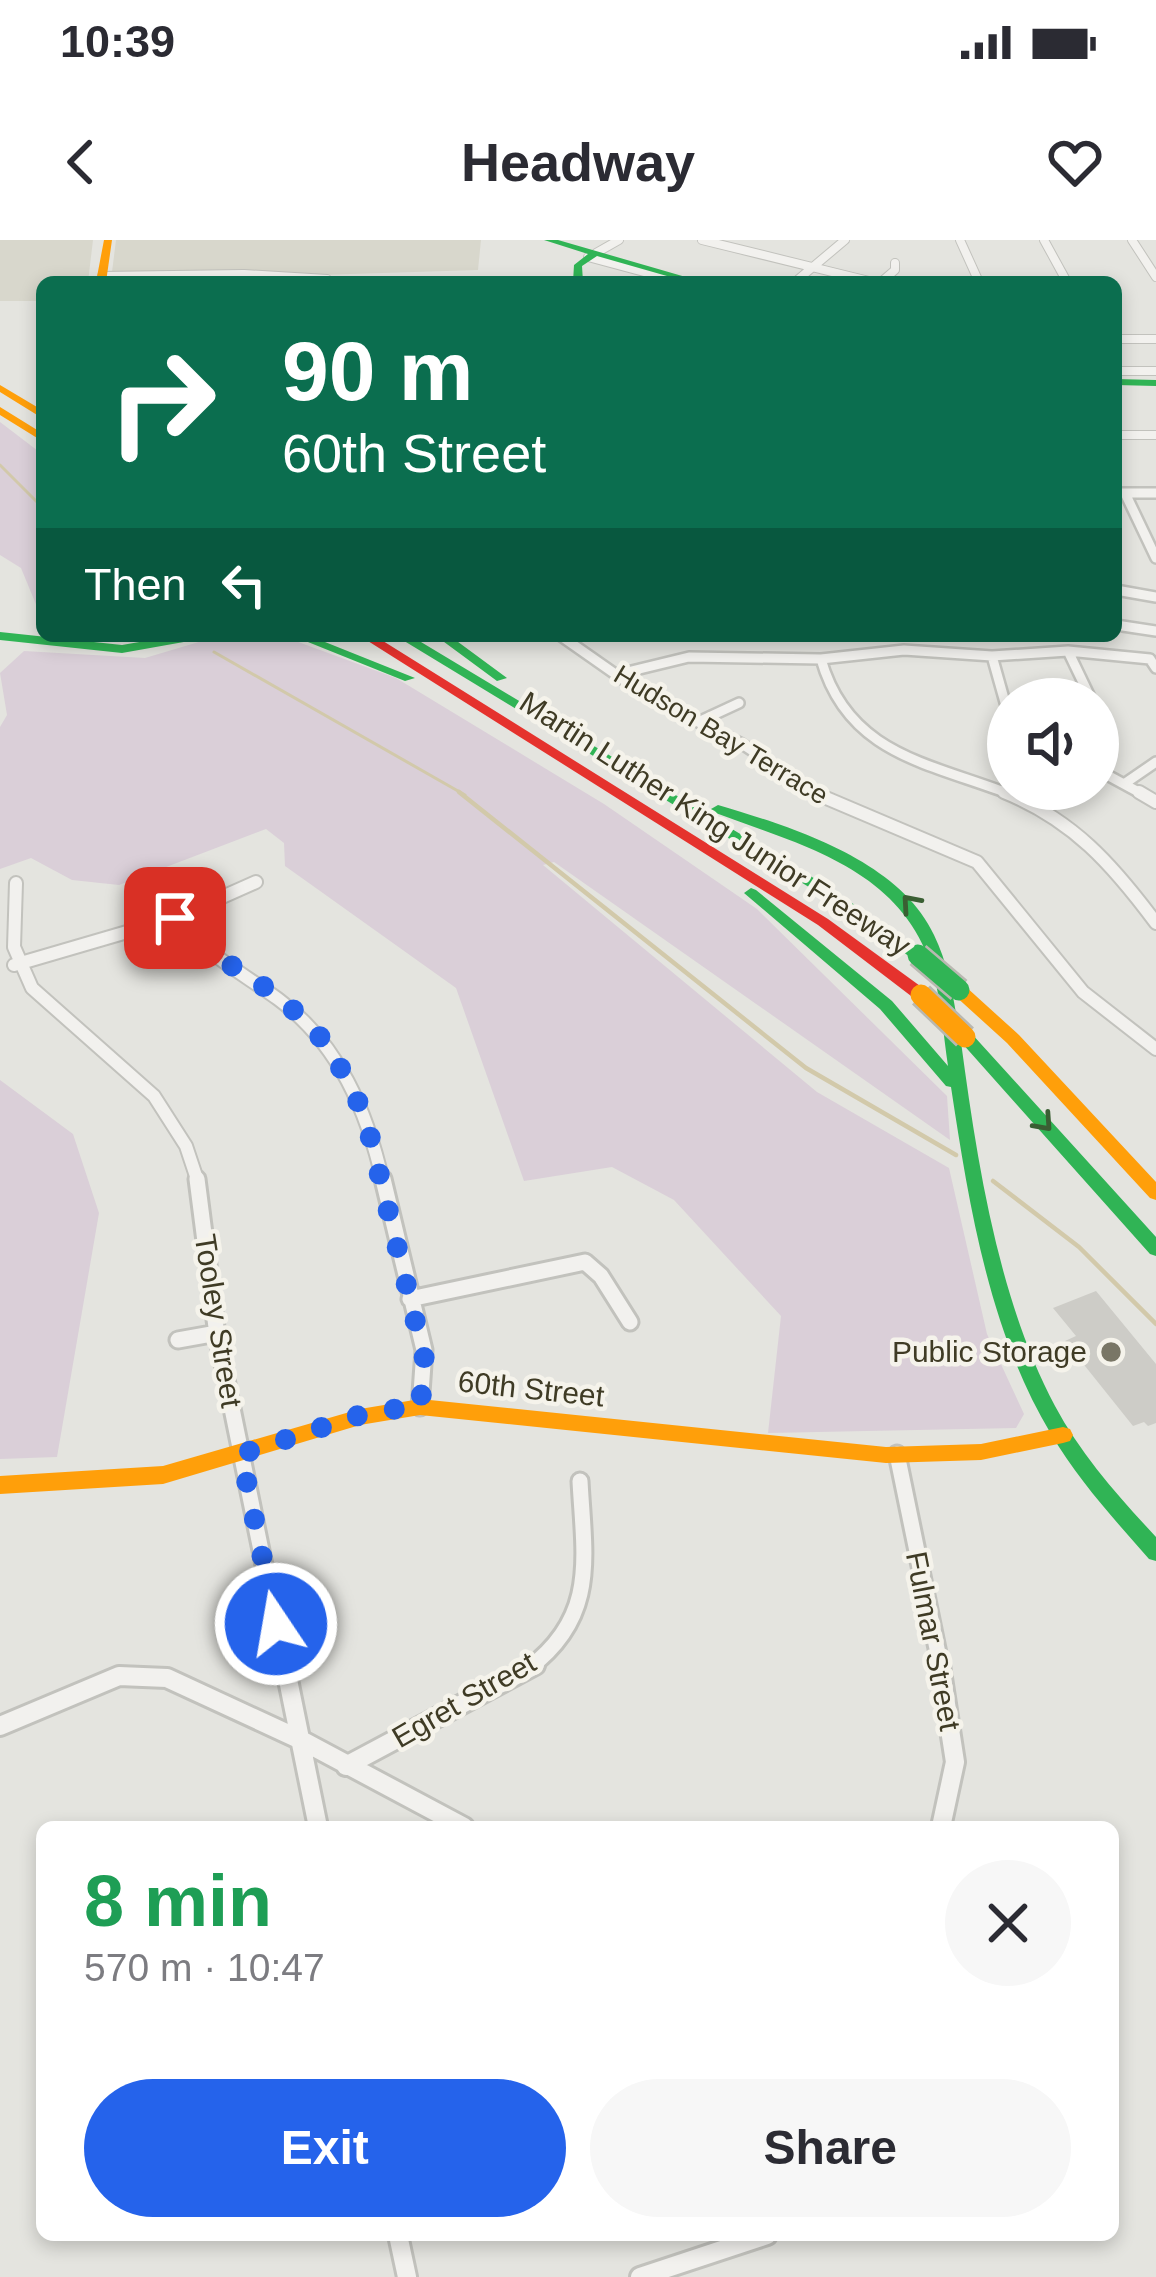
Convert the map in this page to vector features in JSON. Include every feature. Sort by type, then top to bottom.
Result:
[{"type":"main road","points":[[102,276],[108,240]]},
{"type":"main road","points":[[548,240],[696,276]]},
{"type":"main road","points":[[578,276],[578,265],[601,250]]},
{"type":"main road","points":[[601,250],[680,276]]},
{"type":"main road","points":[[1122,377],[1156,378]]},
{"type":"main road","points":[[0,387],[36,408]]},
{"type":"main road","points":[[0,410],[36,434]]},
{"type":"main road","points":[[0,636],[36,641]]},
{"type":"main road","points":[[40,642],[108,652],[174,642]]},
{"type":"main road","points":[[315,642],[397,672],[520,733]]},
{"type":"main road","name":"Martin Luther King Junior Freeway","points":[[376,642],[823,922],[920,995],[965,1037],[1156,1249]]},
{"type":"main road","name":"Martin Luther King Junior Freeway","points":[[412,642],[827,892],[918,956],[1012,1039],[1156,1193]]},
{"type":"main road","points":[[450,642],[548,720]]},
{"type":"main road","points":[[639,776],[866,868],[888,879],[913,902],[931,934],[976,1174],[1009,1317],[1047,1411],[1097,1487],[1156,1552]]},
{"type":"main road","points":[[657,819],[825,951],[936,1056],[960,1095]]},
{"type":"main road","name":"60th Street","points":[[0,1486],[184,1470],[372,1411],[420,1407],[818,1451],[897,1454],[1030,1447],[1063,1435]]},
{"type":"street","points":[[702,240],[853,276]]},
{"type":"street","points":[[802,276],[824,251],[844,240]]},
{"type":"street","points":[[960,240],[976,276]]},
{"type":"street","points":[[1044,240],[1064,276]]},
{"type":"street","points":[[1132,240],[1156,278]]},
{"type":"street","points":[[601,250],[666,276]]},
{"type":"street","points":[[886,276],[896,263]]},
{"type":"street","points":[[187,276],[277,276]]},
{"type":"street","points":[[1122,339],[1156,339]]},
{"type":"street","points":[[1122,435],[1156,434]]},
{"type":"street","points":[[1122,493],[1156,493]]},
{"type":"street","points":[[1122,500],[1156,558]]},
{"type":"street","points":[[1122,591],[1156,597]]},
{"type":"street","points":[[1122,627],[1156,631]]},
{"type":"street","name":"Hudson Bay Terrace","points":[[570,642],[648,697],[773,762],[812,793],[977,862],[1072,985],[1106,1017],[1156,1049]]},
{"type":"street","points":[[913,642],[915,650]]},
{"type":"street","points":[[620,674],[689,657],[820,659],[915,650],[992,656],[1068,651],[1142,656],[1156,668]]},
{"type":"street","points":[[1068,651],[1081,678]]},
{"type":"street","points":[[992,656],[998,678]]},
{"type":"street","points":[[820,659],[840,708],[866,734],[901,753],[1008,792],[1070,825],[1103,853],[1156,923]]},
{"type":"street","points":[[698,722],[739,703]]},
{"type":"street","points":[[1124,784],[1156,762]]},
{"type":"street","points":[[1119,781],[1156,802]]},
{"type":"street","points":[[16,883],[8,922],[14,964],[175,918],[225,900],[256,882]]},
{"type":"street","points":[[175,918],[197,945],[278,996],[337,1059],[368,1128],[425,1361],[420,1407]]},
{"type":"street","name":"Tooley Street","points":[[14,964],[34,998],[61,1023],[128,1069],[177,1130],[200,1183],[207,1279],[217,1334],[317,1821]]},
{"type":"street","points":[[410,1299],[585,1262],[601,1276],[630,1322]]},
{"type":"street","points":[[178,1340],[217,1334]]},
{"type":"street","name":"Fulmar Street","points":[[897,1454],[950,1718],[955,1762],[942,1821]]},
{"type":"street","name":"Egret Street","points":[[346,1766],[534,1666],[569,1628],[580,1604],[585,1574],[580,1481]]},
{"type":"street","points":[[0,1726],[119,1676],[167,1678],[301,1740],[452,1821]]},
{"type":"street","points":[[399,2241],[407,2277]]},
{"type":"street","points":[[640,2277],[749,2241]]},
{"type":"shaded area","points":[[0,240],[93,240],[89,276],[36,276],[36,301],[0,301]]},
{"type":"shaded area","points":[[116,240],[481,240],[478,270],[319,275],[112,272]]},
{"type":"shaded area","points":[[0,422],[36,449],[36,604],[21,568],[0,555]]},
{"type":"shaded area","points":[[199,642],[298,642],[396,678],[604,804],[757,909],[947,1096],[950,1140],[554,862],[543,865],[817,1092],[949,1168],[987,1334],[1024,1414],[1016,1428],[768,1433],[781,1316],[674,1200],[612,1167],[524,1181],[456,988],[285,866],[284,843],[266,829],[119,885],[72,880],[31,858],[0,869],[0,727],[7,715],[0,673],[24,651],[145,658]]},
{"type":"shaded area","points":[[0,1080],[73,1134],[99,1213],[57,1457],[0,1459]]},
{"type":"building","name":"Public Storage","points":[[1096,1291],[1156,1364],[1156,1423],[1133,1426],[1065,1341],[1076,1336],[1053,1308]]},
{"type":"waterway","points":[[0,465],[36,501]]},
{"type":"waterway","points":[[214,652],[465,795]]},
{"type":"waterway","points":[[459,792],[806,1068],[956,1155]]},
{"type":"waterway","points":[[993,1181],[1079,1247],[1156,1324]]},
{"type":"traffic: fast","points":[[548,240],[677,276]]},
{"type":"traffic: fast","points":[[578,276],[578,265],[596,253]]},
{"type":"traffic: fast","points":[[1122,382],[1156,383]]},
{"type":"traffic: fast","points":[[0,636],[36,640]]},
{"type":"traffic: fast","points":[[56,642],[122,649],[161,642]]},
{"type":"traffic: fast","points":[[315,642],[409,678]]},
{"type":"traffic: fast","points":[[412,642],[827,892],[918,955]]},
{"type":"traffic: fast","points":[[450,642],[501,678]]},
{"type":"traffic: fast","points":[[718,809],[851,862],[905,903],[925,932],[939,967],[960,1095]]},
{"type":"traffic: fast","points":[[751,893],[886,1005],[952,1082]]},
{"type":"traffic: fast","points":[[918,955],[959,990]]},
{"type":"traffic: fast","points":[[965,1037],[1156,1249]]},
{"type":"traffic: fast","points":[[960,1095],[992,1258],[1031,1377],[1072,1451],[1156,1552]]},
{"type":"traffic: slow","points":[[102,276],[108,240]]},
{"type":"traffic: slow","points":[[0,388],[36,411]]},
{"type":"traffic: slow","points":[[0,410],[36,434]]},
{"type":"traffic: slow","points":[[959,990],[1013,1039],[1156,1193]]},
{"type":"traffic: slow","points":[[921,995],[965,1037]]},
{"type":"traffic: slow","points":[[0,1485],[163,1475],[360,1417],[420,1407],[886,1455],[981,1452],[1063,1435]]},
{"type":"traffic: jam","points":[[376,642],[823,922],[921,995]]},
{"type":"place","name":"Public Storage","points":[[1111,1352]]},
{"type":"route","points":[[175,918],[197,945],[278,996],[337,1059],[368,1128],[425,1361],[420,1407],[372,1411],[241,1454],[276,1624]]}]
